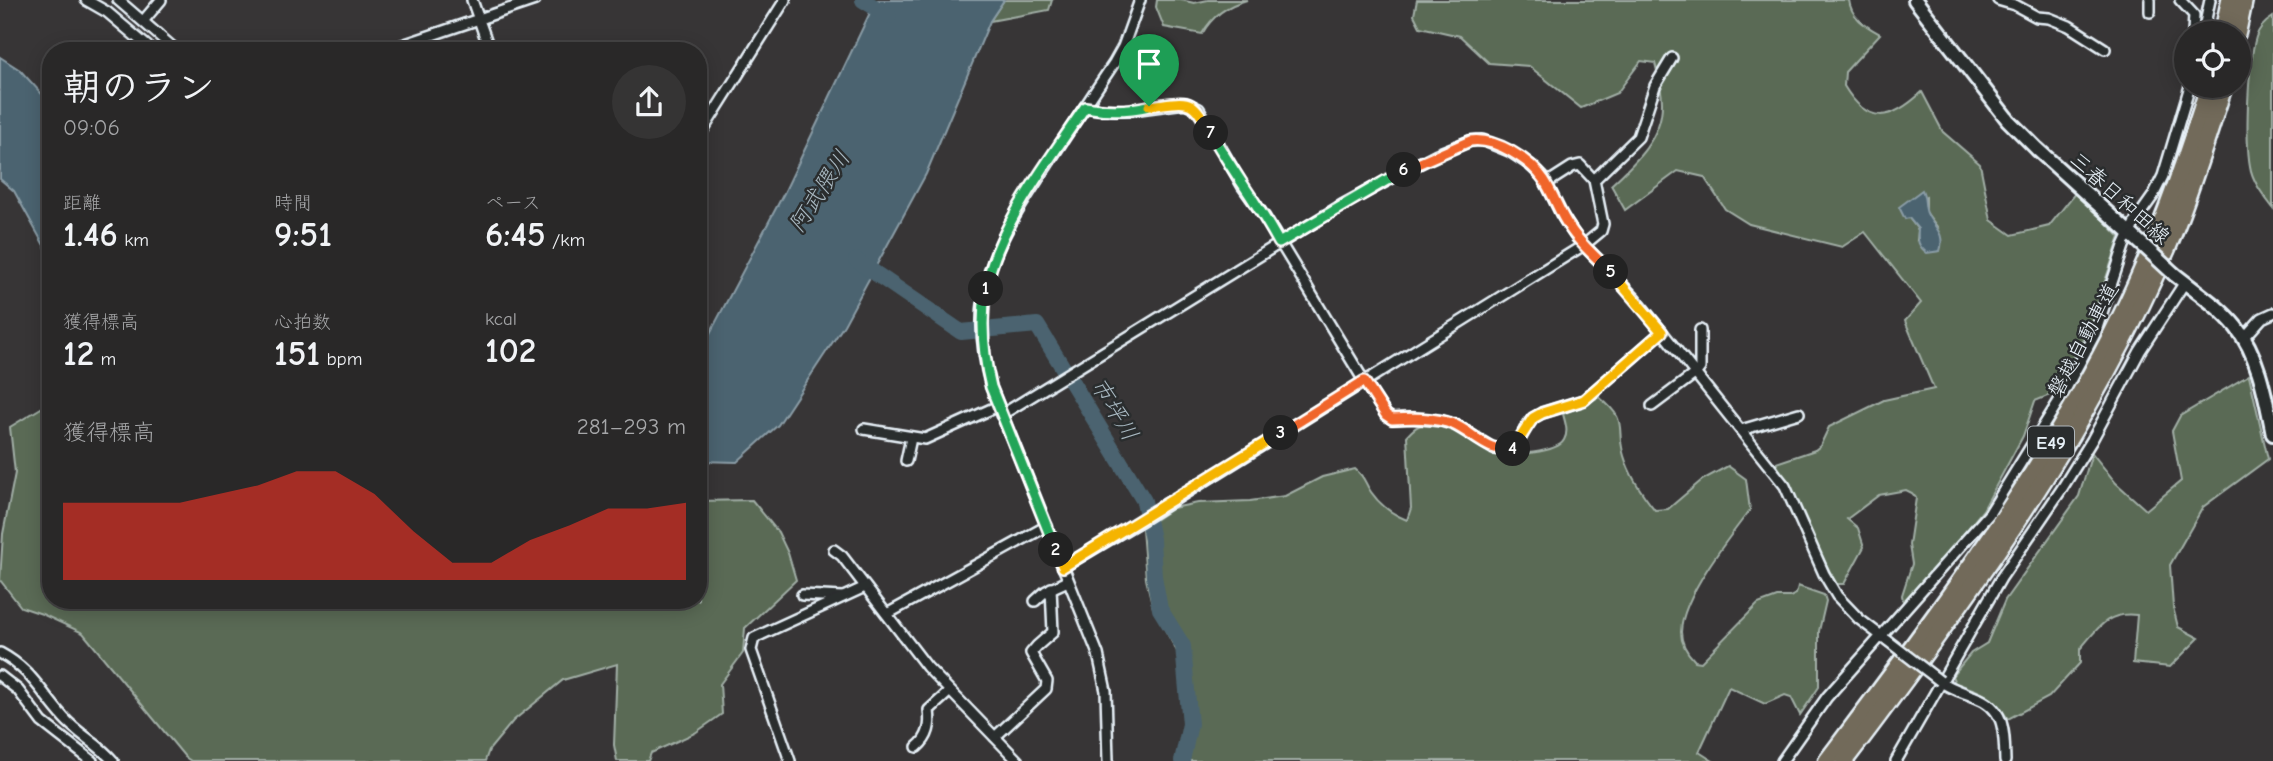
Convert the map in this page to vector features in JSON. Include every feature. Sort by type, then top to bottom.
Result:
[{"type":"highway","points":[[2226,21],[2230,0]]},
{"type":"highway","points":[[2240,21],[2244,0]]},
{"type":"highway","name":"磐越自動車道","points":[[1827,761],[1995,530],[2093,370],[2156,239],[2205,98]]},
{"type":"highway","name":"磐越自動車道","points":[[1844,761],[1914,669],[2008,536],[2105,376],[2168,247],[2220,98]]},
{"type":"main road","name":"三春日和田線","points":[[1915,0],[2008,120],[2174,274],[2227,317],[2244,338],[2273,434]]},
{"type":"street","points":[[86,0],[107,12],[142,42]]},
{"type":"street","points":[[118,0],[167,42]]},
{"type":"street","points":[[144,20],[161,0]]},
{"type":"street","points":[[472,0],[487,42]]},
{"type":"street","points":[[410,42],[535,0]]},
{"type":"street","points":[[707,124],[785,0]]},
{"type":"street","points":[[1108,761],[1105,691],[1098,654],[999,411],[986,368],[982,315],[988,274],[1008,226],[1123,47],[1140,0]]},
{"type":"street","points":[[1998,0],[2015,5],[2037,17],[2049,18],[2069,26],[2105,49]]},
{"type":"street","points":[[2150,0],[2150,12]]},
{"type":"street","points":[[2180,0],[2194,15],[2194,21]]},
{"type":"street","points":[[2206,21],[2210,0]]},
{"type":"street","points":[[1594,180],[1638,137],[1655,86],[1672,58]]},
{"type":"street","points":[[1782,761],[1827,697],[1885,638],[1989,514],[2062,396],[2095,334],[2124,246],[2132,235],[2136,220],[2163,176],[2186,98]]},
{"type":"street","points":[[1085,107],[1132,110],[1185,103],[1199,109],[1220,151],[1264,216],[1364,381],[1386,415],[1392,419],[1442,421],[1455,425],[1490,447],[1511,450],[1516,447],[1533,418],[1584,400],[1662,332]]},
{"type":"street","points":[[864,429],[925,439],[999,411],[1405,170],[1470,141],[1482,140],[1509,151],[1530,165],[1547,183],[1567,225],[1635,298],[1785,486],[1831,587],[1859,619],[1940,681],[1955,690],[1979,698],[1998,712],[2005,736],[2005,761]]},
{"type":"street","points":[[1063,567],[1584,245],[1601,231],[1603,223],[1594,180],[1580,165],[1547,183]]},
{"type":"street","points":[[1896,761],[1940,681],[2027,537],[2061,490],[2140,351],[2185,282]]},
{"type":"street","points":[[2244,338],[2262,318],[2273,313]]},
{"type":"street","points":[[1652,406],[1700,368],[1700,330]]},
{"type":"street","points":[[1741,430],[1799,413]]},
{"type":"street","points":[[906,461],[911,438]]},
{"type":"street","points":[[887,614],[1047,526]]},
{"type":"street","points":[[834,550],[842,556],[949,692],[1018,761]]},
{"type":"street","points":[[1035,601],[1051,588],[1068,581]]},
{"type":"street","points":[[790,761],[751,650],[754,638],[865,587]]},
{"type":"street","points":[[995,737],[1046,688],[1046,681],[1031,653],[1053,632],[1051,588]]},
{"type":"street","points":[[802,595],[844,597]]},
{"type":"street","points":[[0,653],[22,666],[64,719],[100,746],[113,761]]},
{"type":"street","points":[[0,677],[18,690],[42,722],[92,761]]},
{"type":"street","points":[[917,747],[928,732],[929,710],[949,692]]},
{"type":"green space","points":[[1004,0],[1052,0],[1049,10],[990,21]]},
{"type":"green space","points":[[1157,0],[1194,3],[1208,0],[1247,0],[1221,12],[1202,34],[1164,27],[1156,7]]},
{"type":"green space","points":[[1417,0],[1849,0],[1856,17],[1880,34],[1845,72],[1844,86],[1862,108],[1880,115],[1890,113],[1911,102],[1922,92],[1943,132],[1980,164],[1991,220],[2012,235],[2049,226],[2076,192],[2120,237],[2089,328],[2055,393],[2035,401],[2023,436],[1983,510],[1904,608],[1902,595],[1912,564],[1909,545],[1916,498],[1912,493],[1906,490],[1879,495],[1847,519],[1858,528],[1864,547],[1844,584],[1836,584],[1776,463],[1815,450],[1820,446],[1829,427],[1884,400],[1934,389],[1905,321],[1921,303],[1865,232],[1842,247],[1749,224],[1725,209],[1704,177],[1678,171],[1625,210],[1611,185],[1638,158],[1658,127],[1662,97],[1655,63],[1641,61],[1617,93],[1581,108],[1529,66],[1489,63],[1460,36],[1420,27],[1414,15]],"holes":[[[1926,197],[1926,212],[1938,228],[1917,240],[1918,230],[1909,218]]]},
{"type":"green space","points":[[2273,17],[2273,208],[2253,177],[2248,154],[2251,64],[2256,37]]},
{"type":"green space","points":[[2249,375],[2268,459],[2203,507],[2170,565],[2173,607],[2178,627],[2199,638],[2170,667],[2133,663],[2137,615],[2127,614],[2111,618],[2098,628],[2080,649],[2080,663],[2049,697],[2008,719],[1986,695],[1955,683],[1952,676],[1971,653],[1987,643],[2005,600],[2079,496],[2092,453],[2116,483],[2146,510],[2181,481],[2172,431],[2180,416]]},
{"type":"green space","points":[[1599,397],[1609,405],[1618,419],[1627,463],[1637,484],[1655,510],[1668,509],[1702,480],[1728,466],[1746,479],[1750,510],[1708,568],[1683,618],[1682,640],[1695,661],[1701,662],[1758,604],[1777,597],[1790,597],[1796,594],[1798,586],[1824,595],[1826,601],[1819,631],[1819,687],[1800,715],[1791,697],[1785,695],[1765,704],[1729,687],[1699,752],[1713,761],[1179,761],[1187,703],[1179,655],[1153,608],[1146,579],[1142,529],[1173,508],[1198,503],[1250,501],[1285,496],[1322,477],[1355,469],[1379,501],[1407,520],[1411,508],[1407,436],[1416,427],[1429,424],[1447,427],[1498,453],[1533,452],[1560,444],[1566,434],[1563,414]]},
{"type":"green space","points":[[42,407],[42,609],[707,609],[707,501],[752,500],[778,532],[796,580],[745,628],[743,653],[720,684],[722,714],[695,733],[651,753],[648,761],[617,761],[614,745],[617,664],[563,680],[513,721],[489,750],[485,761],[191,761],[83,633],[21,607],[0,580],[3,534],[15,473],[10,427]]},
{"type":"water","name":"阿武隈川","points":[[876,0],[1004,0],[990,21],[926,174],[844,325],[778,425],[737,462],[707,461],[707,339],[784,193]]},
{"type":"water","points":[[0,57],[20,70],[42,94],[42,242],[14,191],[0,179]]},
{"type":"water","points":[[1922,190],[1927,213],[1940,234],[1940,251],[1927,253],[1922,248],[1918,240],[1918,229],[1909,218],[1905,219],[1899,207]]},
{"type":"waterway","points":[[863,0],[889,16]]},
{"type":"waterway","name":"市坪川","points":[[856,260],[961,332],[1037,325],[1144,501],[1152,539],[1154,576],[1160,609],[1183,646],[1190,724],[1182,761]]},
{"type":"route","points":[[1185,103],[1199,109],[1220,151],[1279,243],[1342,205],[1437,154],[1477,140],[1509,151],[1543,177],[1561,215],[1576,237],[1635,298],[1662,332],[1584,400],[1533,418],[1516,447],[1511,450],[1490,447],[1455,425],[1442,421],[1392,419],[1386,415],[1364,381],[1063,567],[1007,431],[986,368],[982,315],[988,274],[1008,226],[1085,107],[1132,110],[1149,106],[1185,103]]}]
